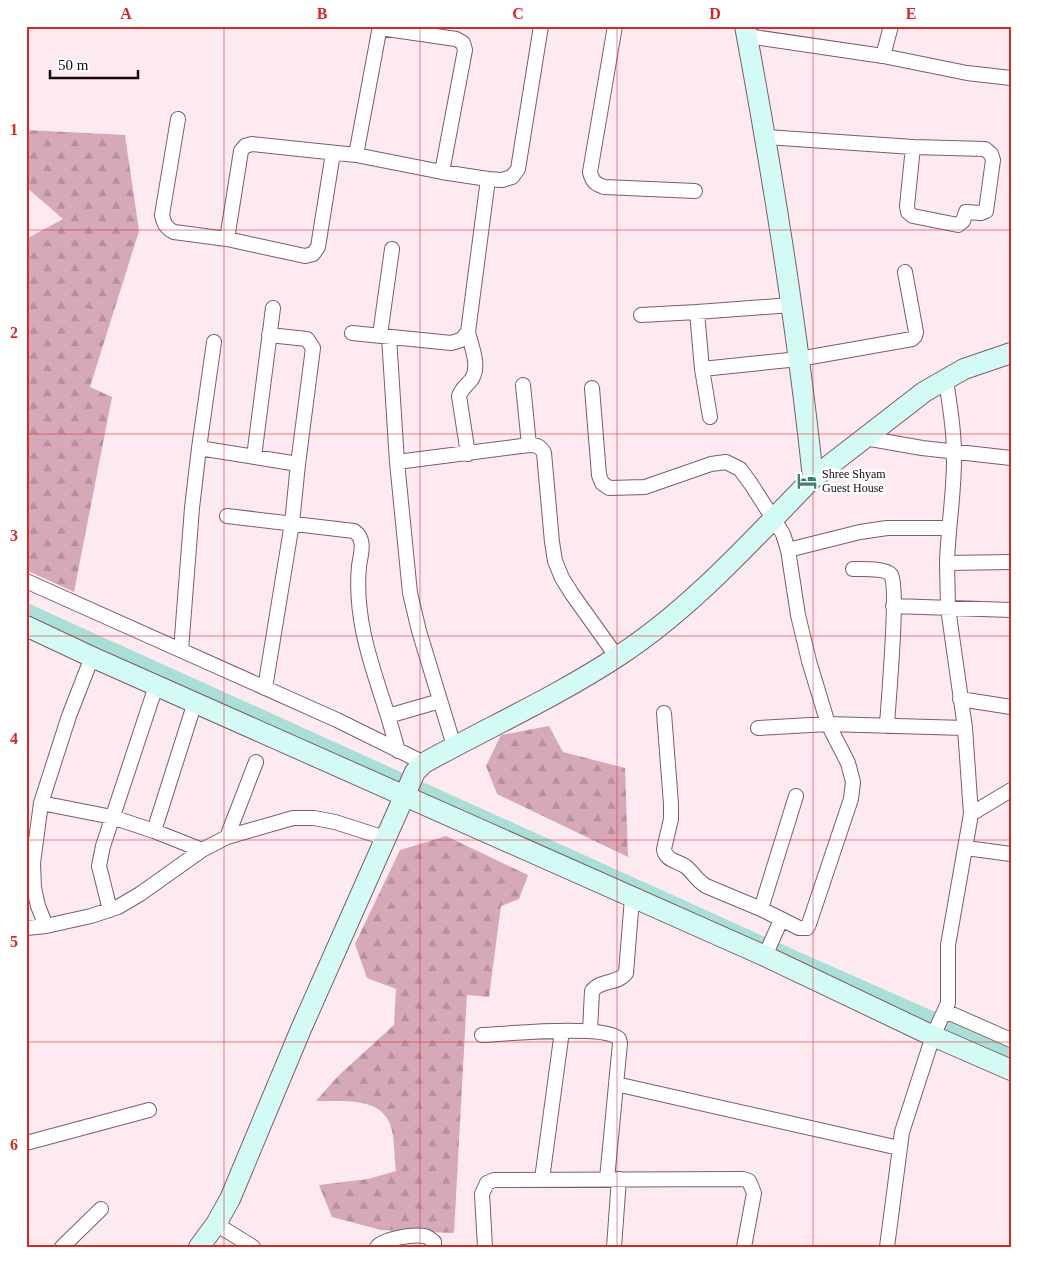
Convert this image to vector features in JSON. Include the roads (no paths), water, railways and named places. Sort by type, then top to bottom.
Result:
[{"type":"street","points":[[227,239],[241,151],[245,146],[252,144],[356,155],[488,179],[502,180],[512,177],[518,169],[541,26]]},
{"type":"street","points":[[615,26],[590,172],[591,179],[596,185],[604,187],[695,192]]},
{"type":"street","points":[[883,56],[891,26]]},
{"type":"street","points":[[356,155],[380,27],[456,39],[463,44],[465,50],[442,172]]},
{"type":"street","points":[[813,478],[792,305],[766,137],[746,31],[967,73],[1011,78]]},
{"type":"street","points":[[178,119],[162,215],[168,230],[174,232],[227,239],[305,256],[312,254],[318,247],[333,153]]},
{"type":"street","points":[[766,137],[914,147],[985,149],[991,154],[993,160],[986,211],[981,213],[966,212],[963,221],[958,225],[913,216],[908,212],[907,206],[914,147]]},
{"type":"street","points":[[468,454],[459,396],[461,390],[471,380],[476,364],[468,332],[488,179]]},
{"type":"street","points":[[392,249],[384,336],[410,593],[418,631],[454,746]]},
{"type":"street","points":[[702,369],[799,358],[912,339],[916,332],[905,272]]},
{"type":"street","points":[[641,315],[792,305]]},
{"type":"street","points":[[254,457],[273,308]]},
{"type":"street","points":[[697,312],[702,369],[710,417]]},
{"type":"street","points":[[352,333],[452,343],[460,340],[468,332]]},
{"type":"street","points":[[265,688],[292,523],[313,348],[307,339],[269,335]]},
{"type":"street","points":[[181,650],[198,448],[214,342]]},
{"type":"street","points":[[199,1247],[216,1224],[230,1199],[301,1029],[413,780],[454,746],[569,687],[617,657],[677,613],[813,478],[924,392],[964,369],[1011,353]]},
{"type":"street","points":[[887,1247],[899,1148],[907,1115],[934,1033],[945,1011],[949,996],[948,945],[971,814],[965,728],[948,608],[948,528],[953,487],[954,452],[946,379]]},
{"type":"street","points":[[523,385],[529,445]]},
{"type":"street","points":[[592,388],[599,475],[602,483],[609,488],[645,487],[711,464],[726,462],[740,469],[762,498],[783,534],[788,550],[808,661],[828,724],[848,763],[853,782],[851,799],[807,928],[778,926],[761,909],[706,886],[685,866],[664,854],[671,811],[664,713]]},
{"type":"street","points":[[865,438],[893,444],[1011,458]]},
{"type":"street","points":[[397,462],[529,445],[541,447],[544,453],[555,561],[562,578],[617,657]]},
{"type":"street","points":[[198,448],[298,464]]},
{"type":"street","points":[[227,516],[354,531],[360,535],[362,541],[358,577],[358,602],[361,626],[398,751],[413,780]]},
{"type":"street","points":[[788,550],[860,532],[887,528],[948,528]]},
{"type":"street","points":[[947,563],[1011,562]]},
{"type":"street","points":[[853,569],[886,571],[891,575],[893,606],[887,726]]},
{"type":"street","points":[[26,581],[337,720],[398,751]]},
{"type":"street","points":[[893,606],[1011,610]]},
{"type":"street","points":[[26,626],[92,658],[195,702],[413,780],[632,898],[767,952],[1011,1070]]},
{"type":"street","points":[[46,926],[38,906],[34,888],[33,863],[41,803],[69,716],[92,658]]},
{"type":"street","points":[[110,910],[99,866],[103,846],[156,686]]},
{"type":"street","points":[[960,699],[1011,706]]},
{"type":"street","points":[[154,830],[195,702]]},
{"type":"street","points":[[388,716],[440,702]]},
{"type":"street","points":[[758,728],[828,724],[965,728]]},
{"type":"street","points":[[227,837],[256,762]]},
{"type":"street","points":[[971,814],[1011,790]]},
{"type":"street","points":[[761,909],[796,796]]},
{"type":"street","points":[[41,803],[112,817],[154,830],[202,850]]},
{"type":"street","points":[[26,928],[46,926],[110,910],[140,894],[202,850],[227,837],[293,818],[314,818],[386,838]]},
{"type":"street","points":[[966,848],[1011,854]]},
{"type":"street","points":[[590,1031],[592,991],[596,986],[603,983],[619,980],[626,973],[632,898]]},
{"type":"street","points":[[767,952],[778,926]]},
{"type":"street","points":[[945,1011],[1011,1040]]},
{"type":"street","points":[[542,1179],[562,1031]]},
{"type":"street","points":[[482,1035],[590,1031],[612,1034],[619,1039],[616,1084],[614,1247]]},
{"type":"street","points":[[616,1084],[899,1148]]},
{"type":"street","points":[[26,1143],[149,1110]]},
{"type":"street","points":[[485,1247],[482,1194],[487,1183],[494,1180],[542,1179],[743,1179],[748,1181],[754,1193],[744,1247]]},
{"type":"street","points":[[62,1247],[102,1209]]},
{"type":"street","points":[[216,1224],[253,1247]]},
{"type":"street","points":[[377,1247],[386,1240],[423,1235],[434,1242],[434,1247]]},
{"type":"waterway","points":[[26,609],[764,943],[1011,1052]]},
{"type":"place","name":"Shree Shyam Guest House","points":[[807,481]]}]
